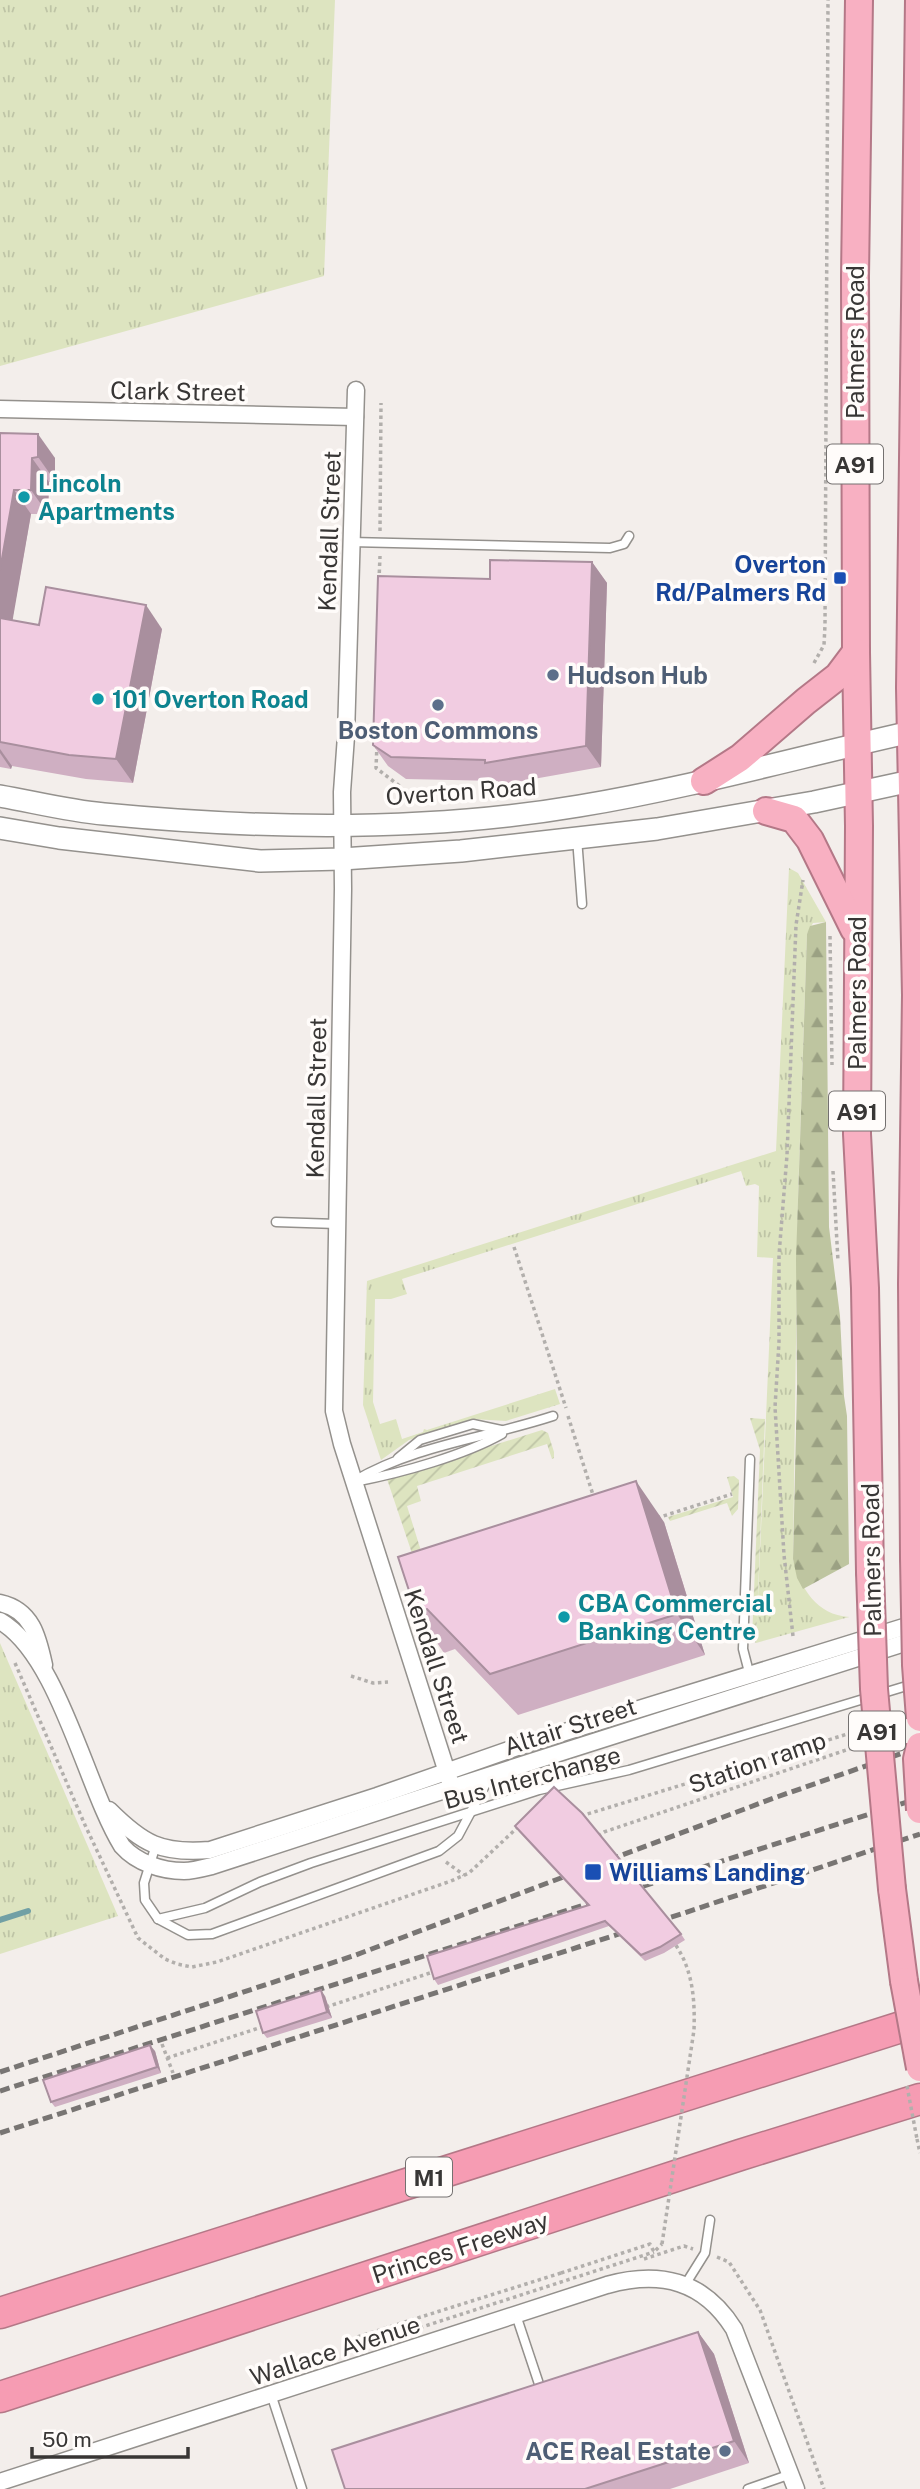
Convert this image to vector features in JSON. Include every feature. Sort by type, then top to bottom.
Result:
[{"type":"highway","name":"Palmers Road","points":[[859,0],[855,276],[857,1134],[865,1288],[870,1572],[880,1771],[892,1889],[915,2015],[920,2067]]},
{"type":"highway","name":"Palmers Road","points":[[919,0],[917,869],[912,1284],[914,1558],[920,1718]]},
{"type":"highway","points":[[704,781],[740,758],[838,676],[856,652]]},
{"type":"highway","points":[[766,811],[794,819],[810,840],[857,934]]},
{"type":"highway","name":"A91","points":[[920,1746],[917,1759],[920,1810]]},
{"type":"highway","points":[[915,2015],[920,1975]]},
{"type":"highway","name":"M1","points":[[0,2314],[915,2015]]},
{"type":"highway","name":"Princes Freeway","points":[[0,2397],[740,2155],[920,2099]]},
{"type":"street","name":"Kendall Street","points":[[356,390],[341,825],[334,1411],[354,1482],[450,1780]]},
{"type":"street","name":"Clark Street","points":[[0,409],[355,418]]},
{"type":"street","name":"Overton Road","points":[[0,796],[102,814],[285,826],[482,819],[579,806],[704,781],[916,731]]},
{"type":"street","points":[[0,828],[72,840],[260,861],[342,859],[461,851],[578,838],[766,811],[916,780]]},
{"type":"street","name":"Altair Street","points":[[0,1603],[16,1609],[31,1623],[38,1638],[45,1671]]},
{"type":"street","name":"Altair Street","points":[[0,1622],[24,1641],[45,1671],[122,1846],[131,1856],[148,1865],[185,1871],[212,1866],[450,1780],[526,1744],[920,1622]]},
{"type":"street","name":"Altair Street","points":[[103,1803],[133,1833],[156,1845],[183,1852],[210,1850],[450,1780],[490,1775],[920,1638]]},
{"type":"street","name":"Wallace Avenue","points":[[0,2482],[632,2278],[655,2278],[695,2288],[721,2308],[734,2329],[794,2482]]},
{"type":"lane","points":[[351,542],[610,548],[624,544],[629,536]]},
{"type":"lane","points":[[578,838],[582,904]]},
{"type":"lane","points":[[276,1222],[337,1224]]},
{"type":"lane","points":[[354,1482],[380,1466],[395,1461],[475,1436],[508,1431],[553,1416]]},
{"type":"lane","points":[[354,1482],[384,1476],[484,1444],[508,1431]]},
{"type":"lane","points":[[750,1460],[743,1649],[755,1691]]},
{"type":"lane","name":"Bus Interchange","points":[[158,1919],[205,1908],[260,1882],[539,1790],[629,1770],[920,1681]]},
{"type":"lane","points":[[156,1845],[144,1883],[145,1900],[158,1919],[188,1935],[212,1934],[439,1851],[458,1836],[490,1775]]},
{"type":"lane","points":[[685,2285],[705,2253],[710,2220]]},
{"type":"lane","points":[[516,2315],[539,2384]]},
{"type":"lane","points":[[271,2395],[302,2489]]},
{"type":"lane","points":[[748,2489],[794,2482]]},
{"type":"path","points":[[808,669],[817,660],[824,645],[825,625],[828,0]]},
{"type":"path","points":[[379,580],[381,403]]},
{"type":"path","points":[[377,741],[376,768],[401,787]]},
{"type":"path","points":[[793,1636],[783,1555],[775,1407],[779,1342],[779,1255],[787,1155],[796,925],[803,877],[810,888]]},
{"type":"path","points":[[830,935],[832,1071]]},
{"type":"path","points":[[833,1166],[835,1238],[839,1264]]},
{"type":"path","points":[[514,1247],[597,1507]]},
{"type":"path","points":[[656,1518],[732,1494]]},
{"type":"path","points":[[11,1654],[85,1825],[138,1938],[165,1959],[177,1964],[192,1967],[233,1957],[451,1881],[469,1873],[523,1823]]},
{"type":"path","points":[[351,1676],[373,1683],[388,1682]]},
{"type":"path","points":[[574,1809],[581,1816],[855,1732]]},
{"type":"path","name":"Station ramp","points":[[593,1839],[604,1832],[861,1745]]},
{"type":"path","points":[[654,2252],[650,2244],[357,2337],[360,2347],[654,2252],[663,2244],[694,2030],[695,2004],[683,1957],[669,1937]]},
{"type":"path","points":[[322,2008],[437,1971]]},
{"type":"path","points":[[167,2058],[270,2025]]},
{"type":"path","points":[[162,2044],[173,2073]]},
{"type":"path","points":[[917,2139],[920,2153]]},
{"type":"green space","points":[[0,0],[335,0],[324,276],[0,366]]},
{"type":"green space","points":[[789,868],[798,873],[826,922],[813,923],[807,934],[798,1196],[793,1559],[800,1580],[812,1598],[828,1611],[849,1617],[756,1643],[773,1258],[757,1257],[759,1186],[746,1186],[741,1171],[402,1279],[407,1294],[391,1299],[375,1299],[373,1402],[380,1424],[396,1419],[402,1439],[423,1432],[424,1429],[555,1389],[560,1404],[506,1421],[473,1419],[409,1440],[381,1460],[363,1405],[367,1281],[776,1151]]},
{"type":"green space","points":[[826,922],[829,1227],[840,1316],[847,1416],[849,1564],[803,1589],[797,1578],[793,1559],[797,1387],[796,1259],[807,934],[810,926]]},
{"type":"green space","points":[[750,1418],[765,1419],[756,1643],[752,1639],[760,1450]]},
{"type":"green space","points":[[542,1430],[548,1433],[554,1452],[552,1459],[547,1444],[417,1486],[421,1501],[407,1506],[426,1567],[427,1598],[387,1479]]},
{"type":"green space","points":[[734,1476],[739,1480],[738,1509],[732,1516],[727,1503],[670,1521],[668,1517],[733,1497],[727,1477]]},
{"type":"green space","points":[[0,1643],[118,1916],[0,1954]]},
{"type":"building","points":[[0,433],[38,434],[38,457],[32,458],[31,490],[14,490],[0,570]]},
{"type":"building","points":[[490,560],[592,562],[586,746],[485,763],[485,760],[391,757],[373,745],[378,576],[490,579]]},
{"type":"building","points":[[46,587],[146,605],[116,759],[69,755],[0,742],[0,618],[39,625]]},
{"type":"building","name":"CBA Commercial Banking Centre","points":[[636,1481],[677,1614],[490,1674],[427,1609],[416,1612],[398,1557]]},
{"type":"building","name":"Williams Landing","points":[[554,1787],[582,1813],[681,1934],[641,1955],[605,1921],[434,1979],[427,1956],[589,1905],[515,1826]]},
{"type":"building","points":[[321,1990],[327,2012],[263,2033],[256,2011]]},
{"type":"building","points":[[150,2045],[157,2067],[51,2102],[43,2080]]},
{"type":"building","points":[[698,2332],[734,2441],[585,2489],[345,2489],[332,2450]]},
{"type":"waterway","points":[[0,1920],[28,1911]]},
{"type":"railway","points":[[0,2072],[353,1956],[774,1798],[920,1747]]},
{"type":"railway","points":[[0,2091],[920,1798]]},
{"type":"railway","points":[[0,2133],[681,1914],[920,1834]]},
{"type":"place","name":"Lincoln Apartments","points":[[24,497]]},
{"type":"place","name":"Overton Rd/Palmers Rd","points":[[840,578]]},
{"type":"place","name":"Hudson Hub","points":[[553,675]]},
{"type":"place","name":"101 Overton Road","points":[[98,699]]},
{"type":"place","name":"Boston Commons","points":[[438,705]]},
{"type":"place","name":"CBA Commercial Banking Centre","points":[[564,1617]]},
{"type":"place","name":"Williams Landing","points":[[593,1872]]},
{"type":"place","name":"ACE Real Estate","points":[[725,2451]]}]
